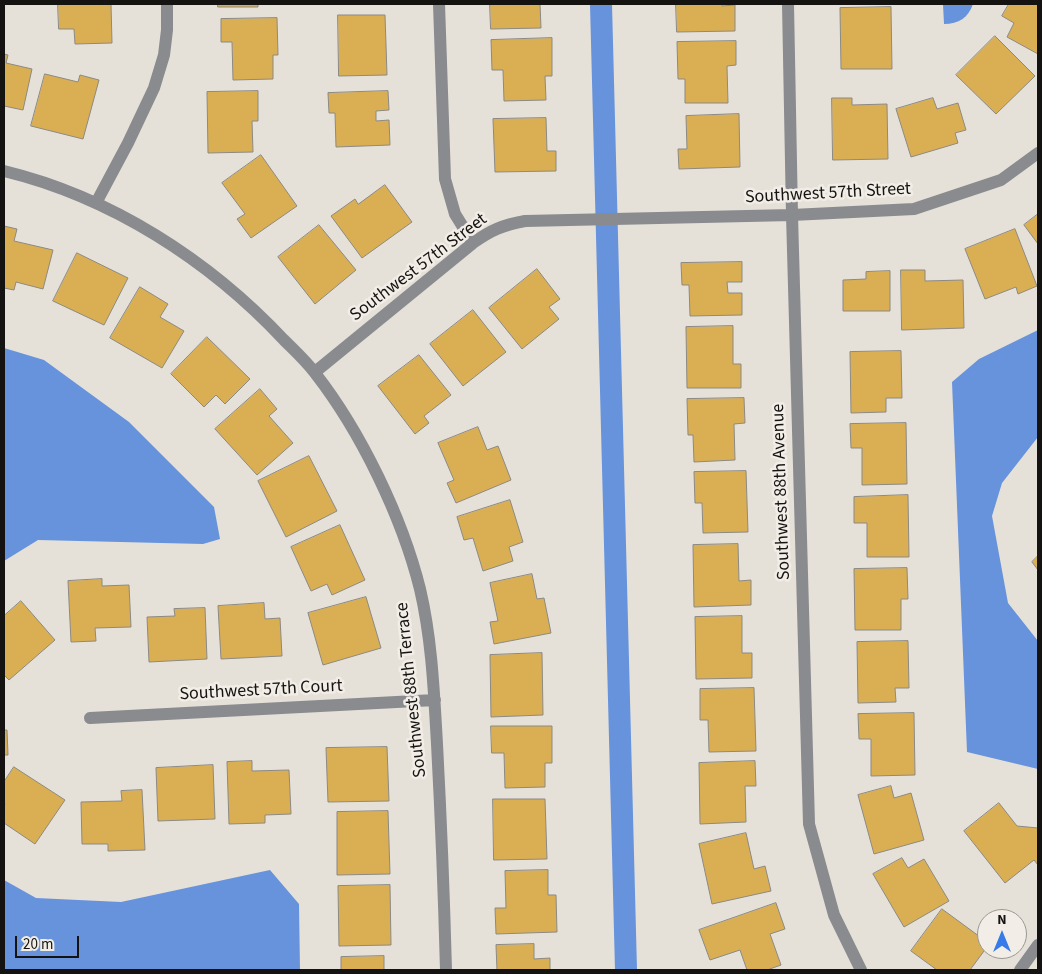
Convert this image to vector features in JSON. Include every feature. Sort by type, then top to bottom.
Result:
[{"type":"street","points":[[96,203],[128,143],[154,88],[164,55],[167,30],[167,4]]},
{"type":"street","points":[[439,4],[445,179],[455,214],[473,243]]},
{"type":"street","name":"Southwest 88th Avenue","points":[[788,4],[809,824],[834,915],[861,970]]},
{"type":"street","name":"Southwest 57th Street","points":[[315,372],[473,243],[491,230],[506,224],[526,220],[792,215],[914,209],[1001,180],[1038,153]]},
{"type":"street","points":[[4,171],[44,182],[96,203],[169,244],[226,284],[259,313],[315,372]]},
{"type":"street","name":"Southwest 88th Terrace","points":[[315,372],[345,417],[390,503],[420,589],[429,641],[435,700],[442,831],[446,970]]},
{"type":"street","name":"Southwest 57th Court","points":[[90,718],[435,700]]},
{"type":"street","points":[[1020,970],[1038,945]]},
{"type":"water","points":[[943,4],[973,4],[962,19],[954,23],[944,24]]},
{"type":"water","points":[[1038,330],[1038,437],[1002,483],[992,516],[1008,603],[1038,641],[1038,769],[967,752],[952,382],[979,359]]},
{"type":"water","points":[[4,348],[44,360],[129,422],[214,507],[220,539],[203,544],[38,540],[4,561]]},
{"type":"water","points":[[270,870],[299,904],[300,970],[4,970],[4,880],[36,898],[121,902]]},
{"type":"building","points":[[58,4],[111,4],[112,43],[75,44],[74,29],[59,29]]},
{"type":"building","points":[[218,4],[258,4],[258,7],[218,7]]},
{"type":"building","points":[[490,4],[540,4],[541,28],[491,29]]},
{"type":"building","points":[[676,4],[735,5],[735,31],[677,32]]},
{"type":"building","points":[[1009,4],[1038,4],[1038,54],[1007,37],[1014,23],[1002,16]]},
{"type":"building","points":[[891,7],[892,69],[841,69],[840,8]]},
{"type":"building","points":[[338,15],[385,15],[387,75],[339,76]]},
{"type":"building","points":[[277,18],[278,55],[273,55],[273,79],[233,80],[232,42],[221,42],[221,19]]},
{"type":"building","points":[[995,36],[1035,76],[996,114],[956,75]]},
{"type":"building","points":[[552,38],[552,76],[545,76],[546,100],[504,101],[503,70],[492,70],[491,40]]},
{"type":"building","points":[[736,41],[736,65],[727,66],[728,103],[685,103],[685,79],[678,79],[677,42]]},
{"type":"building","points":[[4,54],[8,55],[6,63],[32,69],[23,110],[4,106]]},
{"type":"building","points":[[45,74],[78,82],[80,75],[99,80],[83,139],[31,126]]},
{"type":"building","points":[[258,91],[258,121],[252,121],[253,152],[208,153],[207,92]]},
{"type":"building","points":[[388,91],[389,110],[376,111],[376,121],[389,120],[390,145],[336,147],[335,113],[329,113],[328,93]]},
{"type":"building","points":[[832,98],[852,98],[852,105],[887,104],[888,159],[833,160]]},
{"type":"building","points":[[933,98],[937,109],[958,103],[966,130],[955,133],[958,143],[911,157],[896,109]]},
{"type":"building","points":[[739,114],[740,167],[679,169],[678,149],[687,149],[686,116]]},
{"type":"building","points":[[546,118],[547,151],[556,151],[556,171],[495,172],[493,119]]},
{"type":"building","points":[[261,155],[297,206],[251,238],[237,219],[245,214],[222,183]]},
{"type":"building","points":[[385,185],[412,222],[362,258],[331,216],[355,199],[358,204]]},
{"type":"building","points":[[1038,214],[1038,244],[1024,225]]},
{"type":"building","points":[[319,225],[356,270],[315,304],[278,257]]},
{"type":"building","points":[[4,226],[17,229],[14,241],[53,250],[43,289],[16,282],[14,290],[4,288]]},
{"type":"building","points":[[1015,229],[1037,286],[1018,294],[1016,287],[985,299],[965,249]]},
{"type":"building","points":[[77,253],[128,278],[104,325],[53,301]]},
{"type":"building","points":[[742,262],[742,282],[727,282],[728,293],[742,293],[742,315],[690,316],[689,285],[682,285],[681,263]]},
{"type":"building","points":[[537,269],[560,299],[549,307],[559,319],[522,349],[489,308]]},
{"type":"building","points":[[901,270],[925,270],[925,281],[963,280],[964,328],[902,330]]},
{"type":"building","points":[[890,271],[890,311],[843,311],[843,280],[866,279],[866,272]]},
{"type":"building","points":[[140,287],[168,304],[160,317],[184,331],[162,368],[110,338]]},
{"type":"building","points":[[473,310],[506,352],[463,386],[430,344]]},
{"type":"building","points":[[733,326],[733,364],[741,364],[741,388],[687,388],[686,327]]},
{"type":"building","points":[[207,337],[250,379],[225,404],[216,395],[204,407],[171,374]]},
{"type":"building","points":[[901,351],[902,398],[886,398],[886,412],[851,413],[850,352]]},
{"type":"building","points":[[419,355],[451,395],[424,416],[429,423],[415,434],[378,386]]},
{"type":"building","points":[[260,389],[277,409],[269,416],[293,443],[257,475],[215,429]]},
{"type":"building","points":[[744,398],[745,423],[734,424],[735,460],[694,462],[693,435],[688,435],[687,399]]},
{"type":"building","points":[[906,423],[907,484],[862,485],[862,448],[851,448],[850,424]]},
{"type":"building","points":[[478,427],[487,450],[498,446],[511,480],[456,503],[447,483],[454,480],[438,443]]},
{"type":"building","points":[[309,456],[337,511],[286,537],[258,481]]},
{"type":"building","points":[[746,471],[748,532],[703,533],[702,503],[695,503],[694,472]]},
{"type":"building","points":[[908,495],[909,557],[867,557],[867,523],[854,523],[854,497]]},
{"type":"building","points":[[510,500],[523,542],[509,547],[513,561],[483,571],[473,538],[464,540],[457,517]]},
{"type":"building","points":[[340,525],[365,580],[332,595],[327,584],[311,591],[291,547]]},
{"type":"building","points":[[738,544],[739,581],[751,580],[751,605],[694,607],[693,545]]},
{"type":"building","points":[[1038,556],[1038,570],[1032,562]]},
{"type":"building","points":[[907,568],[908,599],[901,599],[901,630],[855,630],[854,569]]},
{"type":"building","points":[[532,574],[537,599],[544,598],[551,633],[494,644],[490,622],[498,621],[490,583]]},
{"type":"building","points":[[102,579],[102,586],[129,585],[131,627],[95,628],[96,641],[71,642],[68,581]]},
{"type":"building","points":[[366,597],[381,648],[323,665],[308,613]]},
{"type":"building","points":[[21,601],[55,640],[9,680],[4,675],[4,616]]},
{"type":"building","points":[[264,603],[265,619],[280,618],[282,656],[221,659],[218,606]]},
{"type":"building","points":[[205,608],[207,659],[149,662],[147,617],[175,616],[174,609]]},
{"type":"building","points":[[742,616],[742,653],[752,653],[752,678],[696,679],[695,617]]},
{"type":"building","points":[[908,641],[909,688],[895,688],[896,702],[858,703],[857,642]]},
{"type":"building","points":[[542,653],[543,715],[491,717],[490,655]]},
{"type":"building","points":[[754,688],[756,751],[709,752],[708,720],[700,720],[700,689]]},
{"type":"building","points":[[914,713],[915,775],[871,776],[871,739],[859,739],[858,714]]},
{"type":"building","points":[[491,726],[552,726],[552,763],[545,763],[545,787],[505,788],[504,753],[492,753]]},
{"type":"building","points":[[4,730],[7,730],[8,755],[4,755]]},
{"type":"building","points":[[387,747],[389,801],[328,802],[326,748]]},
{"type":"building","points":[[252,761],[252,771],[289,770],[291,814],[265,815],[265,823],[229,824],[227,762]]},
{"type":"building","points":[[755,761],[756,786],[745,786],[746,822],[700,824],[699,763]]},
{"type":"building","points":[[213,765],[215,819],[158,821],[156,768]]},
{"type":"building","points":[[14,767],[65,800],[35,844],[4,823],[4,782]]},
{"type":"building","points":[[891,786],[894,798],[911,793],[924,840],[874,854],[858,795]]},
{"type":"building","points":[[142,790],[145,850],[108,851],[108,844],[82,844],[81,802],[122,801],[121,791]]},
{"type":"building","points":[[493,799],[545,799],[547,859],[494,860]]},
{"type":"building","points":[[999,803],[1017,826],[1038,828],[1038,865],[1034,860],[1005,883],[964,831]]},
{"type":"building","points":[[388,811],[390,874],[337,875],[337,812]]},
{"type":"building","points":[[746,833],[754,869],[765,866],[771,891],[712,904],[699,844]]},
{"type":"building","points":[[902,858],[908,868],[924,859],[949,901],[904,927],[873,874]]},
{"type":"building","points":[[548,870],[548,895],[556,895],[557,932],[496,934],[495,908],[506,908],[505,871]]},
{"type":"building","points":[[390,885],[391,945],[339,946],[338,886]]},
{"type":"building","points":[[776,903],[785,929],[770,934],[781,965],[767,970],[747,970],[740,950],[710,960],[699,930]]},
{"type":"building","points":[[942,909],[977,935],[978,959],[970,970],[937,970],[911,951]]},
{"type":"building","points":[[534,944],[534,959],[550,958],[550,970],[497,970],[496,945]]},
{"type":"building","points":[[384,956],[384,970],[341,970],[341,957]]},
{"type":"waterway","points":[[601,4],[626,970]]}]
